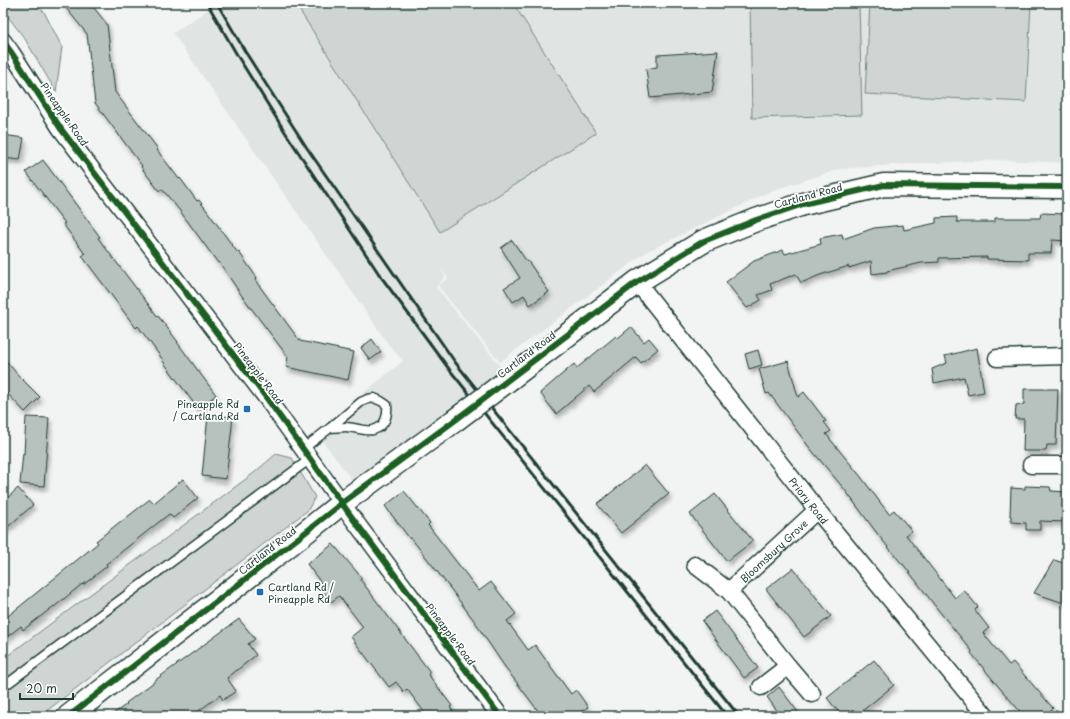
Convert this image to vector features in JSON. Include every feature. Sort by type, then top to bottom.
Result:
[{"type":"street","name":"Pineapple Road","points":[[6,50],[61,129],[268,400],[351,516],[500,716]]},
{"type":"street","name":"Cartland Road","points":[[70,716],[342,503],[454,421],[637,282],[704,241],[732,229],[803,204],[884,185],[1067,187]]},
{"type":"street","name":"Priory Road","points":[[637,282],[817,510],[986,716]]},
{"type":"street","points":[[997,358],[1067,356]]},
{"type":"street","points":[[1030,464],[1067,465]]},
{"type":"street","name":"Bloomsbury Grove","points":[[729,591],[817,510]]},
{"type":"street","points":[[695,565],[729,591],[812,694]]},
{"type":"street","points":[[760,687],[788,666]]},
{"type":"lane","points":[[3,688],[307,454],[330,428],[361,402],[374,398],[387,405],[388,411],[386,421],[381,426],[373,430],[345,427],[330,428]]},
{"type":"shaded area","points":[[3,3],[34,3],[44,12],[62,47],[56,92],[25,39],[3,10]]},
{"type":"shaded area","points":[[218,3],[1067,3],[1067,163],[999,160],[907,164],[841,169],[773,190],[646,252],[500,362],[438,286],[448,278],[441,269],[445,277],[436,287],[504,371],[354,483],[316,432],[403,361],[389,345],[173,33]]},
{"type":"shaded area","points":[[295,3],[513,3],[596,133],[440,232]]},
{"type":"shaded area","points":[[750,3],[859,3],[862,115],[752,118]]},
{"type":"shaded area","points":[[870,3],[1031,3],[1026,102],[865,94]]},
{"type":"shaded area","points":[[276,454],[292,458],[315,497],[308,510],[40,716],[3,716],[3,659],[254,473]]},
{"type":"building","points":[[62,3],[90,3],[107,24],[115,92],[179,179],[180,178],[197,201],[199,200],[238,253],[239,252],[257,278],[255,280],[300,341],[354,352],[348,380],[286,367],[288,357],[242,296],[219,262],[218,263],[162,189],[159,191],[95,103],[87,34]]},
{"type":"building","points":[[718,51],[712,92],[650,98],[646,69],[657,67],[657,55]]},
{"type":"building","points":[[3,135],[24,138],[20,160],[3,158]]},
{"type":"building","points":[[43,160],[100,237],[98,238],[178,342],[216,395],[198,409],[138,326],[136,328],[82,256],[85,254],[63,224],[65,223],[26,172]]},
{"type":"building","points":[[1041,213],[1067,214],[1067,241],[1052,240],[1051,253],[1028,253],[1028,260],[987,259],[987,257],[939,258],[939,262],[921,263],[887,272],[872,274],[871,261],[820,275],[801,283],[796,274],[770,284],[772,290],[758,295],[761,300],[747,308],[726,282],[754,261],[783,250],[785,254],[821,244],[820,238],[842,234],[843,239],[874,228],[903,225],[904,230],[936,223],[936,218],[957,217],[957,222],[995,222],[995,218],[1040,218]]},
{"type":"building","points":[[512,240],[549,292],[530,305],[524,295],[513,302],[504,288],[520,278],[501,248]]},
{"type":"building","points":[[631,327],[644,342],[649,338],[658,349],[641,363],[636,357],[594,392],[589,386],[556,414],[540,393],[574,364],[577,368],[616,336],[618,338]]},
{"type":"building","points":[[372,339],[381,352],[370,360],[361,348]]},
{"type":"building","points":[[977,348],[984,392],[968,395],[964,377],[934,383],[932,369],[947,363],[945,356]]},
{"type":"building","points":[[758,350],[762,365],[749,369],[745,354]]},
{"type":"building","points":[[3,357],[18,375],[40,397],[25,412],[3,389]]},
{"type":"building","points":[[788,361],[798,397],[804,392],[826,421],[824,422],[831,431],[826,434],[889,514],[894,510],[912,531],[906,535],[955,598],[964,590],[978,607],[975,610],[989,628],[983,633],[1009,665],[1013,662],[1053,708],[1044,716],[1024,716],[998,686],[903,564],[879,536],[845,490],[809,447],[769,393],[766,394],[759,369]]},
{"type":"building","points":[[1024,389],[1058,389],[1056,445],[1047,445],[1046,451],[1023,451],[1024,419],[1015,419],[1016,405],[1024,404]]},
{"type":"building","points":[[208,415],[233,417],[226,479],[202,476]]},
{"type":"building","points":[[26,417],[49,418],[44,486],[20,484],[23,453],[24,454]]},
{"type":"building","points":[[645,465],[669,494],[621,533],[597,504]]},
{"type":"building","points":[[183,479],[198,498],[173,518],[169,514],[106,564],[107,566],[83,585],[82,584],[23,630],[21,626],[3,640],[3,620],[98,543],[96,541],[121,521],[150,499],[154,503]]},
{"type":"building","points":[[1025,486],[1050,487],[1051,491],[1067,492],[1067,522],[1040,521],[1040,530],[1026,530],[1026,523],[1011,522],[1011,488],[1025,489]]},
{"type":"building","points":[[18,488],[33,505],[3,531],[3,502]]},
{"type":"building","points":[[404,491],[430,523],[428,525],[479,591],[491,582],[516,614],[507,621],[528,650],[535,645],[571,694],[576,690],[588,707],[575,716],[542,716],[505,667],[478,626],[450,588],[385,506]]},
{"type":"building","points":[[715,494],[753,541],[727,561],[690,514]]},
{"type":"building","points":[[333,544],[362,578],[360,579],[430,672],[428,674],[452,706],[450,707],[456,716],[427,716],[407,689],[404,692],[396,682],[389,687],[351,637],[363,627],[339,596],[331,602],[319,586],[321,583],[307,564]]},
{"type":"building","points":[[1054,560],[1067,564],[1067,604],[1034,593]]},
{"type":"building","points":[[793,568],[831,616],[804,637],[766,589]]},
{"type":"building","points":[[715,611],[758,668],[744,678],[702,621]]},
{"type":"building","points":[[239,619],[255,639],[248,644],[256,655],[227,678],[236,691],[223,700],[220,695],[192,716],[110,716],[154,681]]},
{"type":"building","points":[[874,660],[894,685],[856,716],[842,716],[827,698]]},
{"type":"building","points":[[779,687],[801,716],[781,716],[767,697]]},
{"type":"railway","points":[[207,3],[240,60],[287,135],[379,274],[449,369],[727,716]]},
{"type":"railway","points":[[217,3],[246,53],[307,148],[455,362],[739,716]]},
{"type":"cycle path","points":[[3,41],[61,129],[268,400],[351,516],[500,716]]},
{"type":"cycle path","points":[[69,716],[342,503],[454,421],[637,282],[704,241],[756,220],[803,204],[884,185],[1067,187]]},
{"type":"place","name":"Pineapple Rd / Cartland Rd","points":[[247,409]]},
{"type":"place","name":"Cartland Rd / Pineapple Rd","points":[[260,592]]}]
